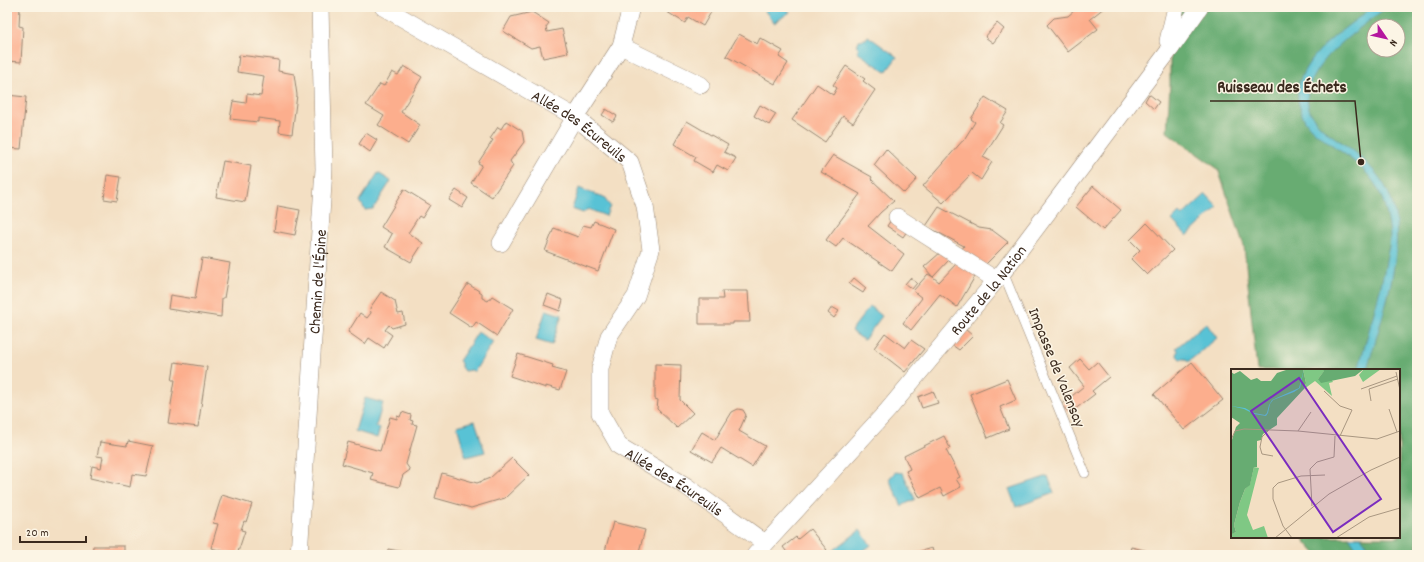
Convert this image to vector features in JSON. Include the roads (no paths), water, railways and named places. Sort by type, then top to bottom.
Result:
[{"type":"street","name":"Chemin de l'Épine","points":[[299,555],[324,169],[320,7]]},
{"type":"street","name":"Allée des Écureuils","points":[[383,7],[575,117],[630,162],[646,206],[651,250],[636,296],[609,336],[600,369],[600,413],[619,446],[686,486],[760,549]]},
{"type":"street","points":[[501,242],[575,117],[621,46],[631,7]]},
{"type":"street","points":[[1171,48],[1168,41],[1176,7]]},
{"type":"street","name":"Route de la Nation","points":[[760,549],[888,410],[999,276],[1171,48],[1200,7]]},
{"type":"street","points":[[621,46],[701,85]]},
{"type":"street","points":[[897,217],[999,276]]},
{"type":"lane","name":"Impasse de Valensay","points":[[999,276],[1085,473]]},
{"type":"water","points":[[762,7],[786,7],[790,12],[774,23]]},
{"type":"water","points":[[1373,7],[1387,7],[1373,18],[1366,18],[1366,23],[1330,54],[1318,69],[1310,85],[1308,101],[1313,117],[1317,122],[1327,132],[1355,152],[1385,185],[1391,199],[1396,218],[1397,239],[1391,284],[1367,369],[1358,369],[1379,293],[1390,240],[1389,226],[1384,204],[1379,191],[1364,171],[1355,162],[1314,131],[1303,118],[1298,93],[1301,78],[1309,63],[1333,38]]},
{"type":"water","points":[[868,36],[897,57],[886,72],[857,52],[859,48],[857,46],[859,40],[866,39]]},
{"type":"water","points":[[378,173],[391,181],[373,209],[365,210],[360,201]]},
{"type":"water","points":[[579,188],[604,198],[610,206],[606,216],[588,209],[583,213],[572,209]]},
{"type":"water","points":[[1206,194],[1218,207],[1187,236],[1172,220],[1179,213],[1182,216]]},
{"type":"water","points":[[870,306],[882,316],[864,340],[851,331]]},
{"type":"water","points":[[546,310],[562,315],[552,345],[536,340]]},
{"type":"water","points":[[1206,323],[1217,338],[1188,362],[1186,359],[1180,359],[1177,356],[1178,350],[1176,348]]},
{"type":"water","points":[[478,332],[493,342],[474,372],[472,370],[464,371],[459,361]]},
{"type":"water","points":[[365,398],[383,403],[376,426],[380,428],[377,438],[355,431]]},
{"type":"water","points":[[475,421],[485,452],[466,457],[457,426]]},
{"type":"water","points":[[895,472],[903,473],[915,499],[902,506],[889,479]]},
{"type":"water","points":[[1048,476],[1054,493],[1016,507],[1009,489]]},
{"type":"water","points":[[860,530],[871,545],[858,555],[834,555],[834,550]]},
{"type":"water","points":[[1350,538],[1362,538],[1375,555],[1361,555]]},
{"type":"place","name":"Ruisseau des Échets","points":[[1361,162]]}]
